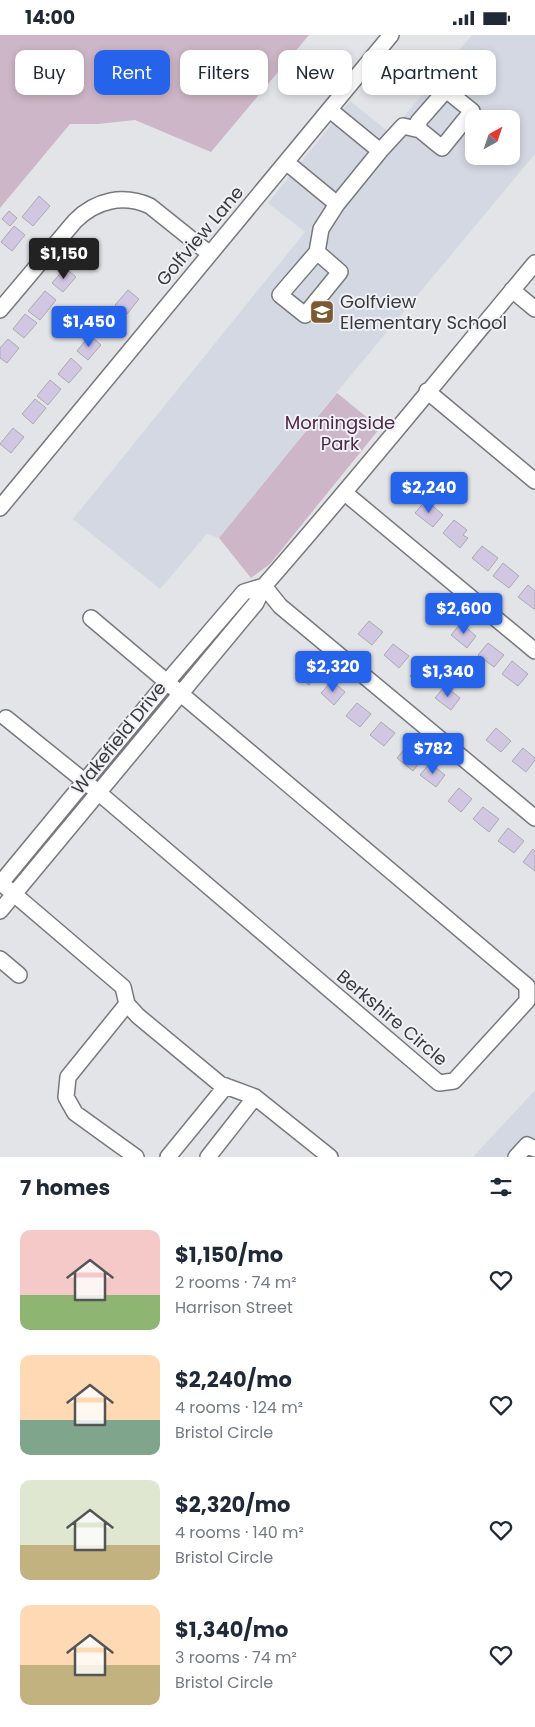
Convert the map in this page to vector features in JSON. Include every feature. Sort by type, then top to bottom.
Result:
[{"type":"street","name":"Golfview Lane","points":[[0,508],[391,35]]},
{"type":"street","points":[[330,110],[380,151]]},
{"type":"street","points":[[317,252],[321,229],[337,204],[380,151],[403,126],[420,130]]},
{"type":"street","points":[[286,163],[337,204]]},
{"type":"street","points":[[0,310],[85,211],[112,200],[140,201],[150,206],[210,254]]},
{"type":"street","name":"Wakefield Drive","points":[[0,911],[256,603],[264,586],[345,493],[535,263]]},
{"type":"street","points":[[512,290],[535,309]]},
{"type":"street","points":[[428,391],[535,481]]},
{"type":"street","points":[[345,493],[535,651]]},
{"type":"street","points":[[264,586],[280,606],[535,818]]},
{"type":"street","name":"Wakefield Drive","points":[[0,884],[166,683],[244,592],[264,586]]},
{"type":"street","name":"Berkshire Circle","points":[[6,718],[99,793],[439,1083],[454,1081],[528,1001],[527,986],[91,618]]},
{"type":"street","points":[[0,884],[124,987],[127,1004],[220,1084],[255,1097],[330,1157]]},
{"type":"street","points":[[0,959],[19,975]]},
{"type":"street","points":[[127,1004],[68,1077],[66,1097],[75,1113],[136,1157]]},
{"type":"street","points":[[168,1157],[226,1086]]},
{"type":"street","points":[[208,1157],[255,1097]]},
{"type":"street","points":[[516,1157],[527,1145],[535,1149]]},
{"type":"shaded area","name":"Golfview Elementary School","points":[[472,35],[535,35],[535,154],[337,392],[219,538],[207,534],[160,589],[73,519],[305,232],[268,203],[350,101],[390,133],[422,95],[496,95],[496,50],[459,50]]},
{"type":"shaded area","points":[[535,1090],[535,1157],[473,1157]]},
{"type":"green space","points":[[0,35],[309,35],[296,50],[278,50],[278,72],[268,84],[268,50],[180,50],[180,95],[259,95],[211,152],[135,120],[98,124],[70,124],[0,208]]},
{"type":"green space","name":"Morningside Park","points":[[337,393],[380,428],[270,564],[251,578],[219,538]]},
{"type":"building","points":[[39,196],[50,206],[33,226],[22,217]]},
{"type":"building","points":[[9,211],[17,218],[10,226],[2,219]]},
{"type":"building","points":[[14,226],[25,235],[12,251],[1,242]]},
{"type":"building","points":[[85,246],[96,255],[84,270],[72,261]]},
{"type":"building","points":[[65,268],[76,277],[63,292],[52,283]]},
{"type":"building","points":[[128,290],[139,299],[127,314],[115,305]]},
{"type":"building","points":[[45,291],[56,300],[40,320],[28,311]]},
{"type":"building","points":[[109,312],[120,321],[108,337],[97,328]]},
{"type":"building","points":[[25,314],[37,323],[24,338],[13,329]]},
{"type":"building","points":[[90,335],[101,345],[88,360],[77,351]]},
{"type":"building","points":[[8,339],[19,348],[7,363],[0,358],[0,348]]},
{"type":"building","points":[[71,358],[82,368],[69,383],[58,374]]},
{"type":"building","points":[[50,380],[61,389],[48,405],[37,396]]},
{"type":"building","points":[[35,399],[46,408],[33,424],[22,414]]},
{"type":"building","points":[[13,428],[24,437],[11,453],[0,444]]},
{"type":"building","points":[[426,500],[443,515],[433,527],[415,513]]},
{"type":"building","points":[[454,520],[467,530],[463,535],[468,538],[460,548],[443,533]]},
{"type":"building","points":[[482,546],[498,558],[488,571],[472,558]]},
{"type":"building","points":[[503,563],[519,576],[509,588],[493,576]]},
{"type":"building","points":[[528,585],[535,591],[534,609],[518,597]]},
{"type":"building","points":[[436,599],[452,612],[442,624],[426,612]]},
{"type":"building","points":[[369,621],[383,632],[372,645],[358,634]]},
{"type":"building","points":[[461,623],[476,636],[467,648],[451,635]]},
{"type":"building","points":[[488,643],[504,655],[494,667],[478,655]]},
{"type":"building","points":[[393,644],[409,656],[399,668],[384,655]]},
{"type":"building","points":[[306,661],[319,672],[309,685],[295,674]]},
{"type":"building","points":[[512,661],[528,674],[518,686],[502,674]]},
{"type":"building","points":[[421,663],[434,674],[423,687],[410,676]]},
{"type":"building","points":[[332,681],[345,692],[334,705],[321,693]]},
{"type":"building","points":[[445,686],[460,698],[451,710],[435,698]]},
{"type":"building","points":[[357,703],[371,714],[360,727],[346,716]]},
{"type":"building","points":[[381,722],[395,733],[384,746],[370,735]]},
{"type":"building","points":[[496,728],[511,741],[501,752],[486,740]]},
{"type":"building","points":[[407,746],[423,758],[413,771],[397,758]]},
{"type":"building","points":[[523,748],[535,758],[526,772],[512,761]]},
{"type":"building","points":[[430,763],[445,775],[436,787],[420,775]]},
{"type":"building","points":[[459,788],[472,799],[461,812],[448,801]]},
{"type":"building","points":[[483,807],[499,819],[489,832],[473,819]]},
{"type":"building","points":[[508,828],[524,841],[514,853],[498,841]]},
{"type":"building","points":[[533,849],[535,851],[535,871],[523,862]]},
{"type":"place","name":"Golfview Elementary School","points":[[322,312]]}]
